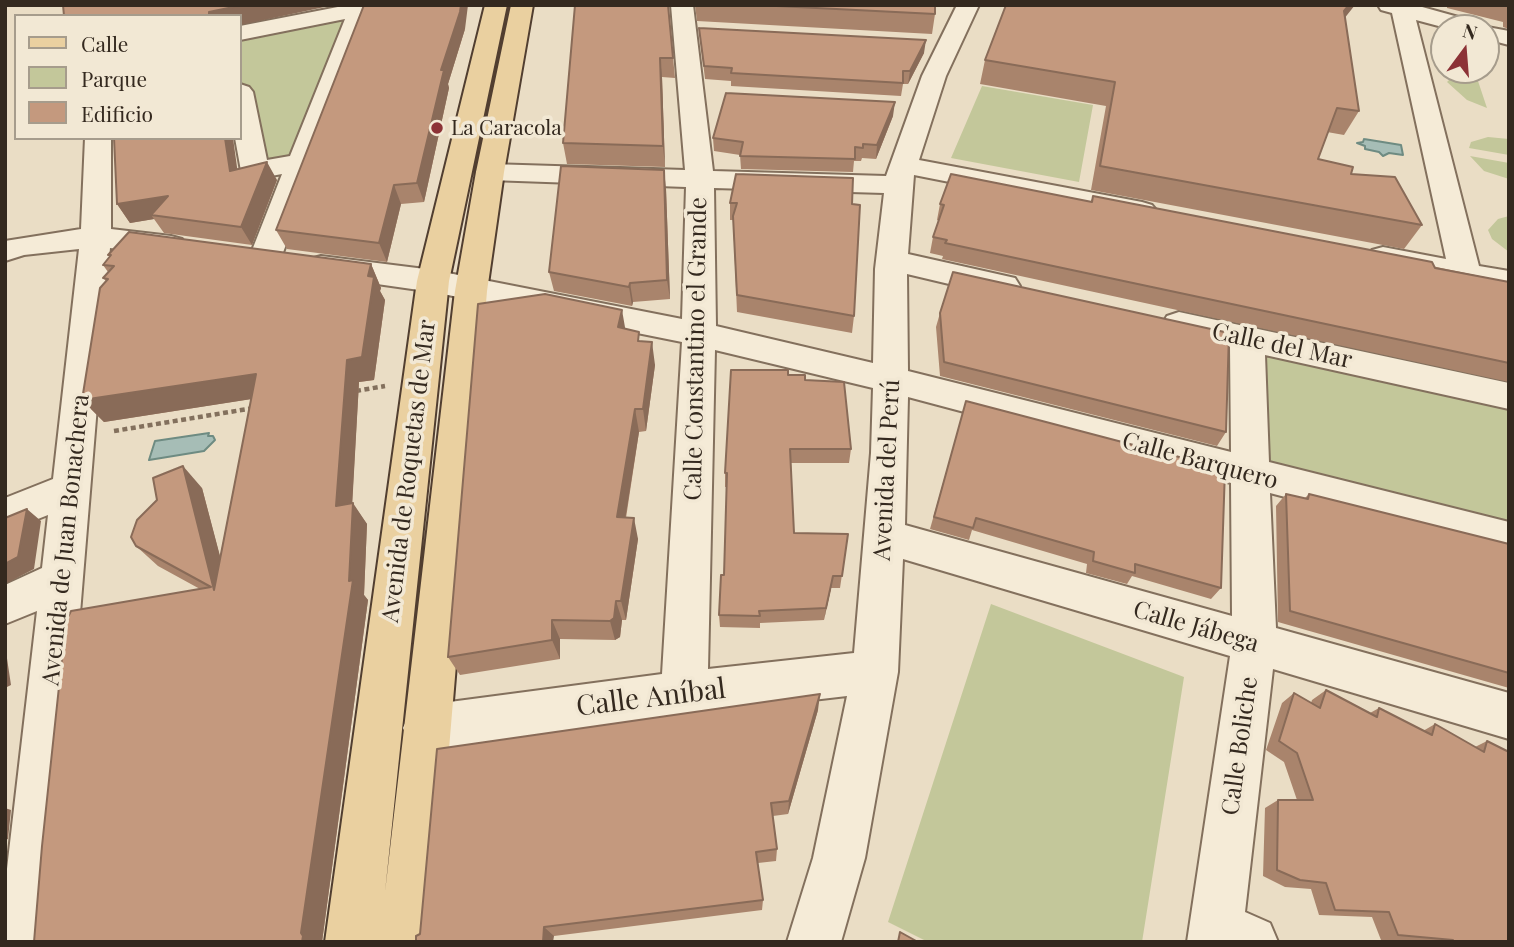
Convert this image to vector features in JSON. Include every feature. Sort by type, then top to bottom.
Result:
[{"type":"main road","name":"Avenida de Roquetas de Mar","points":[[352,942],[433,281],[496,5]]},
{"type":"main road","name":"Avenida de Roquetas de Mar","points":[[406,942],[471,291],[490,172],[522,5]]},
{"type":"street","name":"Avenida del Perú","points":[[814,942],[839,858],[875,672],[892,380],[892,261],[909,106],[935,44],[968,5]]},
{"type":"street","points":[[242,33],[371,7]]},
{"type":"street","points":[[242,103],[255,171],[301,162],[371,7]]},
{"type":"street","points":[[1430,15],[1405,8],[1465,273]]},
{"type":"street","name":"Calle Constantino el Grande","points":[[684,693],[699,334],[700,177],[705,95],[693,22]]},
{"type":"street","name":"Avenida de Juan Bonachera","points":[[26,942],[20,865],[62,579],[96,237],[98,140]]},
{"type":"street","name":"Calle Barquero","points":[[301,162],[252,256],[433,281],[471,291],[699,334],[892,380],[1509,539]]},
{"type":"street","points":[[490,172],[700,177],[901,175],[1174,217]]},
{"type":"street","points":[[5,251],[21,246],[96,237],[200,250]]},
{"type":"street","points":[[1351,251],[1509,282]]},
{"type":"street","points":[[892,261],[1028,291]]},
{"type":"street","name":"Calle del Mar","points":[[1152,318],[1509,396]]},
{"type":"street","name":"Calle Boliche","points":[[1227,937],[1254,644],[1247,339]]},
{"type":"street","points":[[5,516],[71,488]]},
{"type":"street","name":"Calle Jábega","points":[[885,536],[1509,716]]},
{"type":"street","points":[[5,605],[62,579]]},
{"type":"street","name":"Calle Aníbal","points":[[427,728],[684,693],[875,672]]},
{"type":"path","points":[[352,392],[421,380]]},
{"type":"path","points":[[76,438],[255,408]]},
{"type":"green space","points":[[360,10],[301,162],[255,171],[242,103],[242,33]]},
{"type":"green space","points":[[1449,84],[1479,84],[1487,108],[1467,100]]},
{"type":"green space","points":[[982,86],[1093,105],[1079,182],[951,158]]},
{"type":"green space","points":[[1488,137],[1509,139],[1509,155],[1469,148],[1471,142]]},
{"type":"green space","points":[[1470,156],[1509,163],[1509,179],[1484,171]]},
{"type":"green space","points":[[1509,216],[1509,252],[1492,239],[1488,230],[1498,219]]},
{"type":"green space","points":[[1247,339],[1509,396],[1509,539],[1249,474]]},
{"type":"green space","points":[[991,604],[1184,677],[1142,942],[928,942],[888,922]]},
{"type":"water","points":[[1364,139],[1401,145],[1403,155],[1389,153],[1383,156],[1379,152],[1365,149],[1365,146],[1357,143],[1363,142]]},
{"type":"water","points":[[209,433],[208,436],[213,436],[215,440],[204,451],[149,460],[155,441]]},
{"type":"building","points":[[63,5],[243,5],[209,14],[64,14]]},
{"type":"building","points":[[364,5],[461,5],[441,70],[444,70],[417,183],[394,185],[379,243],[276,230]]},
{"type":"building","points":[[575,5],[668,5],[673,58],[660,58],[663,146],[563,143]]},
{"type":"building","points":[[757,5],[935,5],[935,14]]},
{"type":"building","points":[[1006,5],[1349,5],[1344,11],[1359,111],[1337,108],[1318,159],[1353,167],[1351,174],[1395,177],[1422,225],[1100,166],[1115,82],[985,60]]},
{"type":"building","points":[[699,28],[926,40],[910,71],[903,71],[903,83],[731,73],[732,68],[704,66]]},
{"type":"building","points":[[726,93],[895,102],[877,145],[863,144],[863,148],[855,147],[855,159],[740,156],[743,142],[713,138]]},
{"type":"building","points":[[114,140],[225,140],[230,171],[267,162],[241,227],[151,215],[168,196],[117,204]]},
{"type":"building","points":[[561,166],[664,170],[667,280],[630,283],[629,287],[549,272]]},
{"type":"building","points":[[736,174],[853,178],[852,204],[860,205],[854,316],[737,295],[733,216],[737,203],[730,203]]},
{"type":"building","points":[[951,174],[1092,202],[1093,196],[1432,262],[1435,268],[1509,282],[1509,363],[945,243],[947,240],[933,237],[944,205],[940,204]]},
{"type":"building","points":[[129,232],[371,264],[368,276],[374,277],[362,357],[347,360],[336,506],[353,503],[349,581],[353,580],[301,933],[302,942],[34,942],[66,621],[71,611],[211,587],[136,546],[131,537],[137,520],[157,500],[153,478],[183,466],[214,590],[256,374],[82,400],[100,288],[108,279],[103,278],[114,266],[103,265],[111,255],[108,255]]},
{"type":"building","points":[[953,272],[1229,333],[1226,432],[944,362],[940,313]]},
{"type":"building","points":[[545,294],[622,310],[618,327],[639,332],[638,341],[652,342],[643,409],[635,409],[617,517],[634,518],[621,601],[616,601],[614,618],[610,621],[552,620],[552,640],[448,657],[478,304]]},
{"type":"building","points":[[731,370],[788,370],[788,375],[805,375],[805,380],[844,382],[851,449],[790,449],[794,533],[848,534],[842,576],[833,576],[826,608],[759,611],[760,616],[719,615],[721,575],[724,575],[725,473]]},
{"type":"building","points":[[966,401],[1225,469],[1221,588],[1135,564],[1135,573],[1093,561],[1094,552],[976,518],[973,528],[934,517]]},
{"type":"building","points":[[1286,494],[1308,499],[1309,494],[1509,544],[1509,673],[1290,611]]},
{"type":"building","points":[[27,509],[18,557],[5,564],[5,518]]},
{"type":"building","points":[[1326,690],[1377,717],[1379,708],[1432,735],[1435,724],[1484,752],[1487,741],[1509,752],[1509,942],[1454,942],[1398,935],[1389,912],[1335,910],[1326,883],[1300,880],[1277,870],[1278,800],[1313,800],[1297,753],[1279,741],[1294,693],[1320,708]]},
{"type":"building","points":[[820,694],[789,801],[771,803],[777,849],[756,852],[763,900],[544,927],[543,942],[416,942],[416,936],[420,934],[437,749]]},
{"type":"building","points":[[900,932],[918,942],[898,942]]},
{"type":"place","name":"La Caracola","points":[[437,128]]}]
